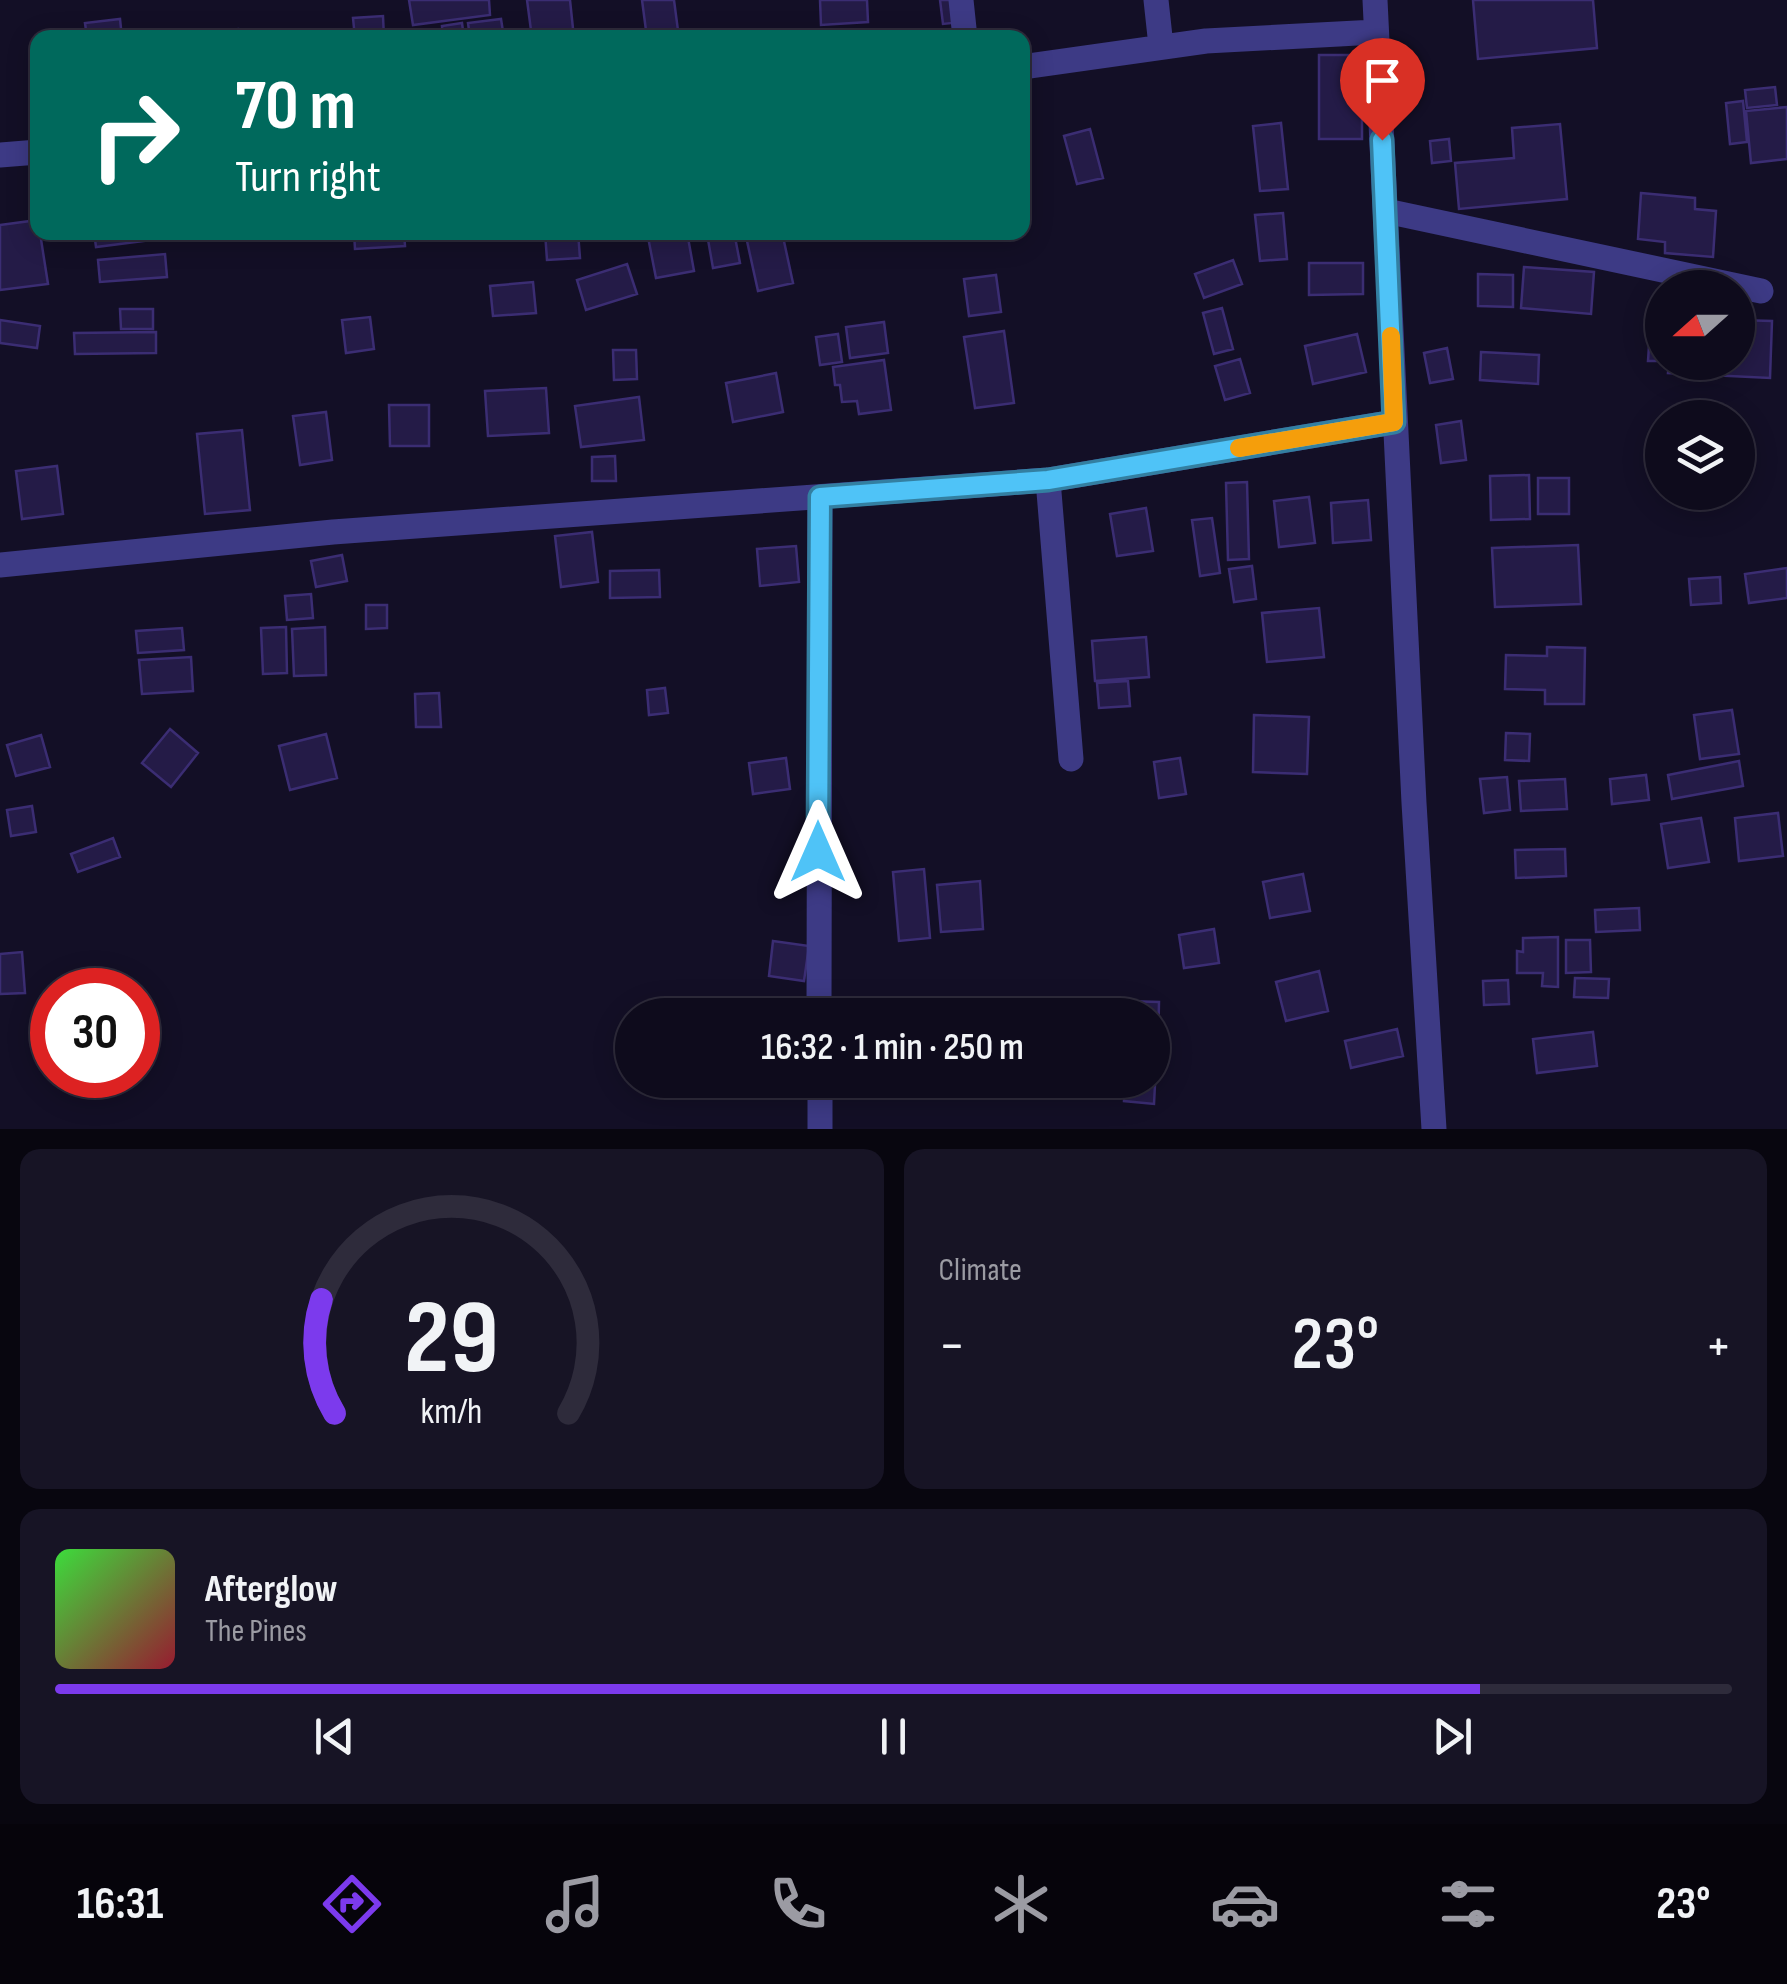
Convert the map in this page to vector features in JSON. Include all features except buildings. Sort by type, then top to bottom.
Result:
[{"type":"street","points":[[961,0],[964,30]]},
{"type":"street","points":[[1156,0],[1162,46]]},
{"type":"street","points":[[1375,0],[1394,422],[1434,1129]]},
{"type":"street","points":[[1030,66],[1162,46],[1376,32]]},
{"type":"street","points":[[0,155],[30,153]]},
{"type":"street","points":[[1386,211],[1761,291]]},
{"type":"street","points":[[0,565],[333,532],[1048,480],[1394,422]]},
{"type":"street","points":[[1048,480],[1071,759]]},
{"type":"street","points":[[819,998],[820,497]]},
{"type":"street","points":[[820,1098],[820,1129]]},
{"type":"slow traffic","points":[[1239,448],[1394,422],[1391,336]]},
{"type":"route","points":[[818,852],[820,497],[1048,480],[1394,422],[1382,140]]}]
